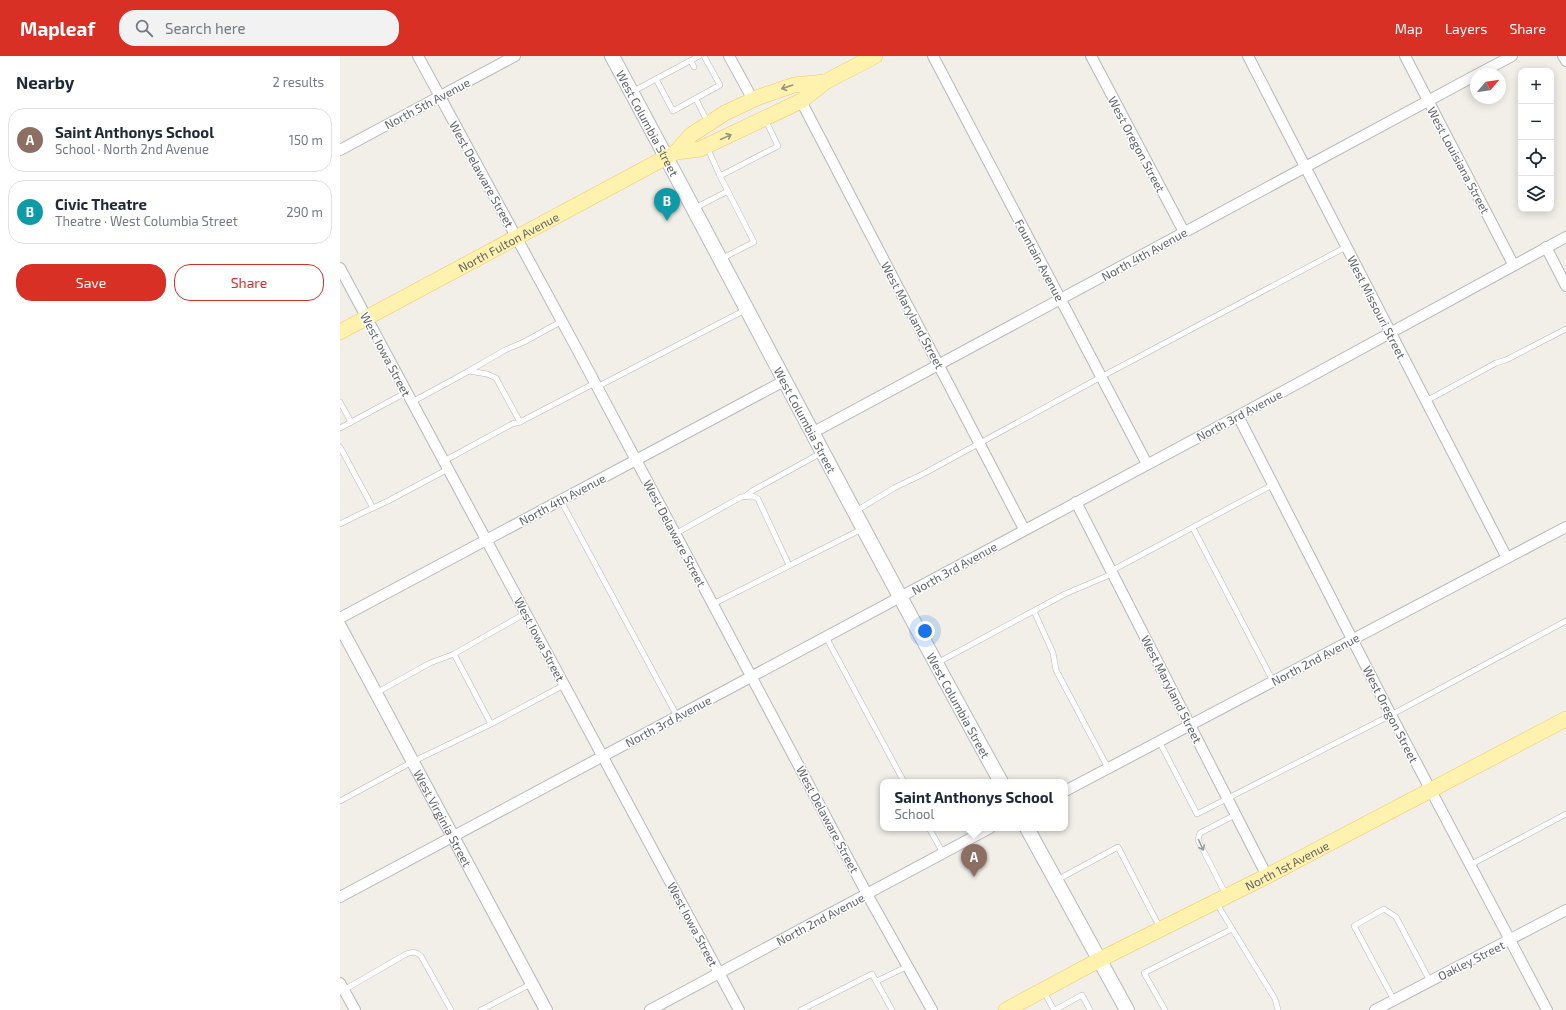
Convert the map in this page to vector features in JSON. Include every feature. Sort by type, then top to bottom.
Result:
[{"type":"main road","name":"West Columbia Street","points":[[612,56],[632,93],[671,155],[694,209],[746,309],[900,598],[999,779]]},
{"type":"main road","name":"North Fulton Avenue","points":[[340,332],[671,155],[700,149],[801,101],[825,82],[875,56]]},
{"type":"main road","name":"North Fulton Avenue","points":[[671,155],[691,135],[725,113],[753,100],[794,85],[825,82]]},
{"type":"main road","name":"North 1st Avenue","points":[[1015,1008],[1043,990],[1099,960],[1267,876],[1566,719]]},
{"type":"main road","points":[[1028,831],[1127,1010]]},
{"type":"street","name":"West Delaware Street","points":[[418,56],[752,676],[867,894],[932,1010]]},
{"type":"street","name":"North 5th Avenue","points":[[340,150],[515,56]]},
{"type":"street","points":[[729,56],[753,100]]},
{"type":"street","name":"Fountain Avenue","points":[[933,56],[1147,464]]},
{"type":"street","name":"West Oregon Street","points":[[1091,56],[1184,232]]},
{"type":"street","name":"West Missouri Street","points":[[1248,56],[1507,558]]},
{"type":"street","name":"West Louisiana Street","points":[[1405,56],[1513,264]]},
{"type":"street","name":"North 4th Avenue","points":[[1490,68],[1512,56]]},
{"type":"street","points":[[1563,56],[1566,61]]},
{"type":"street","name":"North 4th Avenue","points":[[812,433],[939,366],[1184,232],[1306,168],[1470,79]]},
{"type":"street","name":"West Maryland Street","points":[[801,101],[1024,529]]},
{"type":"street","name":"North 3rd Avenue","points":[[340,897],[900,598],[1024,529],[1238,416],[1513,264],[1566,237]]},
{"type":"street","points":[[1546,247],[1566,286]]},
{"type":"street","name":"West Iowa Street","points":[[340,268],[739,1010]]},
{"type":"street","name":"North 4th Avenue","points":[[340,618],[560,499],[784,381]]},
{"type":"street","name":"West Oregon Street","points":[[1238,416],[1391,715],[1547,1010]]},
{"type":"street","name":"West Maryland Street","points":[[1076,502],[1267,876]]},
{"type":"street","name":"North 2nd Avenue","points":[[1068,789],[1566,527]]},
{"type":"street","name":"West Virginia Street","points":[[340,626],[546,1010]]},
{"type":"street","name":"North 2nd Avenue","points":[[650,1010],[984,831]]},
{"type":"street","name":"Oakley Street","points":[[1375,1010],[1566,910]]},
{"type":"street","points":[[342,986],[355,1010]]},
{"type":"lane","points":[[632,93],[699,56]]},
{"type":"lane","points":[[656,79],[673,111],[720,85],[704,56]]},
{"type":"lane","points":[[690,61],[694,68]]},
{"type":"lane","points":[[668,73],[672,78]]},
{"type":"lane","points":[[696,99],[709,124]]},
{"type":"lane","points":[[720,176],[778,146],[765,118]]},
{"type":"lane","points":[[706,146],[754,242],[721,260]]},
{"type":"lane","points":[[694,209],[728,191]]},
{"type":"lane","points":[[854,512],[894,488],[923,474],[979,442],[1346,247]]},
{"type":"lane","points":[[340,524],[388,501],[512,424],[520,422],[596,385],[746,309]]},
{"type":"lane","points":[[412,402],[470,371],[504,350],[524,342],[562,322]]},
{"type":"lane","points":[[1426,401],[1496,363],[1506,360],[1566,329]]},
{"type":"lane","points":[[470,371],[487,374],[496,378],[520,422]]},
{"type":"lane","points":[[340,428],[407,392]]},
{"type":"lane","points":[[340,402],[351,422]]},
{"type":"lane","points":[[340,447],[373,508]]},
{"type":"lane","points":[[746,496],[752,491],[822,452]]},
{"type":"lane","points":[[936,664],[1065,594],[1112,572],[1274,484]]},
{"type":"lane","points":[[675,534],[741,497],[752,496],[758,499],[789,565]]},
{"type":"lane","points":[[560,499],[677,716]]},
{"type":"lane","points":[[713,604],[863,528]]},
{"type":"lane","points":[[1193,528],[1273,681]]},
{"type":"lane","points":[[1034,611],[1053,653],[1056,670],[1108,768]]},
{"type":"lane","points":[[376,693],[430,663],[454,654],[526,613]]},
{"type":"lane","points":[[1159,741],[1197,814],[1391,715],[1566,621]]},
{"type":"lane","points":[[826,637],[902,779]]},
{"type":"lane","points":[[454,654],[491,724]]},
{"type":"lane","points":[[340,801],[412,762],[491,724],[564,685]]},
{"type":"lane","points":[[1470,865],[1566,814]]},
{"type":"lane","points":[[1235,815],[1200,833],[1198,840],[1232,929],[1275,999],[1278,1010]]},
{"type":"lane","points":[[931,831],[943,853]]},
{"type":"lane","points":[[1056,881],[1118,847],[1161,929]]},
{"type":"lane","points":[[1394,1000],[1354,926],[1384,909],[1396,917],[1430,981]]},
{"type":"lane","points":[[1165,1010],[1144,973],[1232,929]]},
{"type":"lane","points":[[342,986],[413,952],[418,953],[451,1010]]},
{"type":"lane","points":[[877,982],[908,966]]},
{"type":"lane","points":[[801,1010],[872,974],[892,1010]]},
{"type":"lane","points":[[481,1010],[532,983]]},
{"type":"lane","points":[[1043,990],[1054,1010],[1082,995],[1090,1010]]},
{"type":"place","name":"Civic Theatre","points":[[667,221]]},
{"type":"place","name":"Saint Anthonys School","points":[[974,877]]}]
